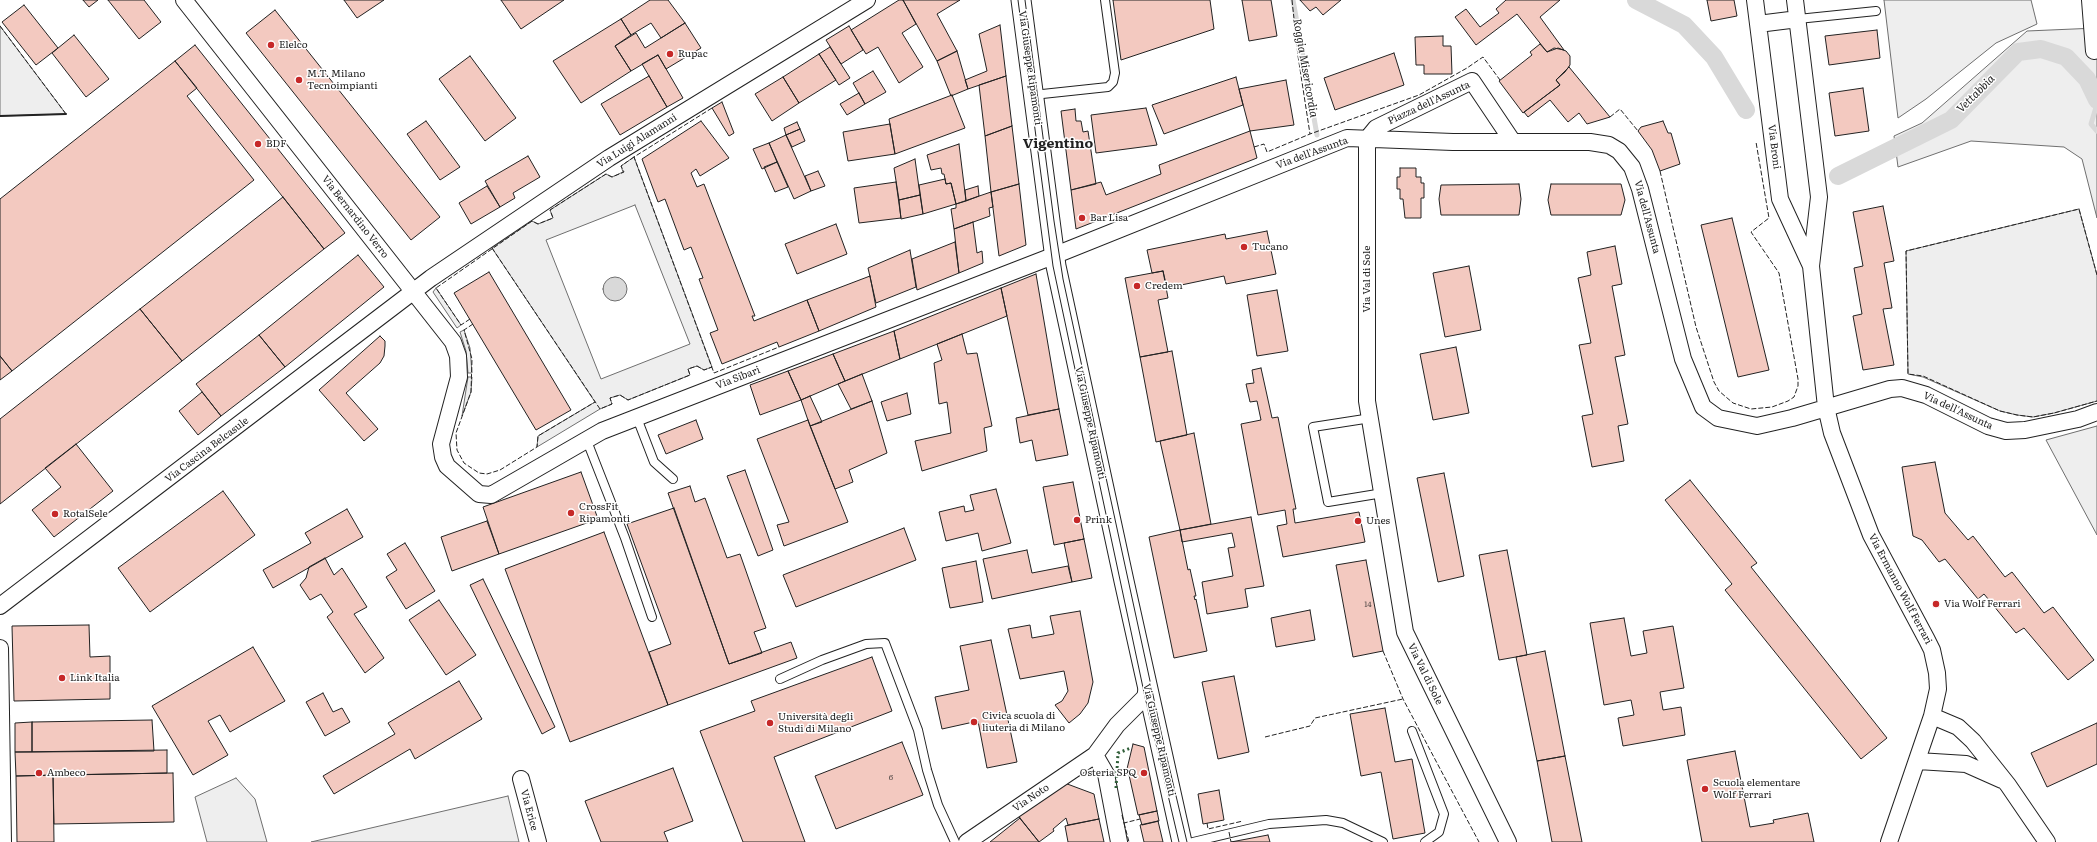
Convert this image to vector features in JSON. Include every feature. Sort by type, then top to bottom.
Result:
[{"type":"street","name":"Via Luigi Alamanni","points":[[413,291],[609,158],[867,0]]},
{"type":"street","name":"Via Giuseppe Ripamonti","points":[[1021,0],[1055,255],[1147,688],[1182,842]]},
{"type":"street","name":"Via Broni","points":[[1755,0],[1780,199],[1810,266]]},
{"type":"street","name":"Via Broni","points":[[1795,0],[1819,197],[1810,266],[1826,407]]},
{"type":"street","points":[[2090,0],[2094,51]]},
{"type":"street","name":"Via Bernardino Verro","points":[[187,1],[454,342],[458,356],[459,377],[441,444],[442,456]]},
{"type":"street","points":[[1758,24],[1798,19]]},
{"type":"street","name":"Piazza dell'Assunta","points":[[1367,139],[1376,128],[1472,81],[1513,142]]},
{"type":"street","name":"Via dell'Assunta","points":[[1055,255],[1347,138],[1453,142],[1599,143],[1614,148],[1628,161],[1635,174],[1683,359],[1703,406],[1718,418],[1757,426],[1902,388],[1926,395],[1988,426],[2006,431],[2032,429],[2078,419],[2097,412]]},
{"type":"street","name":"Via Val di Sole","points":[[1367,139],[1367,401],[1384,493],[1405,634],[1508,842]]},
{"type":"street","name":"Via Sibari","points":[[442,456],[447,466],[478,494],[491,495],[602,431],[1055,255]]},
{"type":"street","name":"Via Cascina Belcasule","points":[[0,606],[292,385],[413,291]]},
{"type":"street","name":"Via Ermanno Wolf Ferrari","points":[[1826,407],[1832,432],[1870,535],[1932,650],[1937,673],[1938,689],[1932,716],[1918,761],[1889,842]]},
{"type":"street","points":[[0,648],[4,842]]},
{"type":"street","name":"Via Noto","points":[[967,842],[1095,755],[1117,725],[1145,697],[1147,688]]},
{"type":"street","points":[[1932,716],[1958,727],[1973,741],[2030,814],[2047,842]]},
{"type":"street","points":[[1095,755],[1106,774],[1119,842]]},
{"type":"street","points":[[1918,761],[1966,764],[2005,781]]},
{"type":"street","name":"Via Erice","points":[[521,779],[538,842]]},
{"type":"lane","points":[[1033,95],[1108,87],[1113,82],[1115,73],[1105,0]]},
{"type":"lane","points":[[1798,19],[1876,11]]},
{"type":"lane","points":[[637,418],[654,462],[673,479]]},
{"type":"lane","points":[[1371,418],[1313,427],[1328,502],[1384,493]]},
{"type":"lane","points":[[587,441],[622,530],[652,617]]},
{"type":"lane","points":[[780,679],[822,660],[866,644],[885,643],[918,730],[926,770],[938,805],[955,842]]},
{"type":"lane","points":[[1412,731],[1444,814],[1439,832],[1425,842]]},
{"type":"lane","points":[[1193,842],[1257,826],[1326,820],[1343,823],[1383,842]]},
{"type":"shaded area","points":[[1884,0],[2031,0],[2037,24],[1996,43],[1926,99],[1898,118]]},
{"type":"shaded area","points":[[0,26],[66,114],[0,116]]},
{"type":"shaded area","points":[[2097,28],[2097,218],[2082,159],[2064,147],[1971,141],[1898,167],[1894,136],[1922,123],[2027,31]]},
{"type":"shaded area","points":[[634,157],[712,367],[704,370],[697,366],[688,369],[690,375],[628,400],[620,395],[610,398],[612,404],[600,409],[537,447],[538,436],[595,402],[492,248],[532,221],[538,224],[553,218],[550,210],[606,174],[612,177],[623,172],[621,166]],"holes":[[[635,205],[690,344],[601,379],[546,240]]]},
{"type":"shaded area","points":[[2079,209],[2097,275],[2097,401],[2054,413],[2033,417],[2017,415],[2000,411],[1923,377],[1908,374],[1906,251]]},
{"type":"shaded area","points":[[615,277],[624,280],[627,289],[624,298],[615,301],[606,298],[603,289],[606,280]]},
{"type":"shaded area","points":[[436,288],[461,325],[457,328],[433,292]]},
{"type":"shaded area","points":[[464,330],[470,348],[472,373],[468,373],[466,351],[460,332]]},
{"type":"shaded area","points":[[468,377],[472,377],[471,392],[462,416]]},
{"type":"shaded area","points":[[2097,426],[2097,535],[2046,440]]},
{"type":"shaded area","points":[[236,778],[255,799],[267,842],[207,842],[195,797]]},
{"type":"shaded area","points":[[508,796],[519,842],[311,842]]},
{"type":"building","points":[[83,0],[98,0],[89,7]]},
{"type":"building","points":[[108,0],[144,0],[161,22],[139,39]]},
{"type":"building","points":[[344,0],[384,0],[357,18]]},
{"type":"building","points":[[501,0],[564,0],[521,29]]},
{"type":"building","points":[[650,0],[668,0],[685,23],[661,38],[651,23],[631,35],[621,19]]},
{"type":"building","points":[[899,0],[903,0],[916,24],[902,33],[923,67],[899,83],[878,47],[866,54],[851,30]]},
{"type":"building","points":[[903,0],[960,0],[937,14],[957,51],[937,61]]},
{"type":"building","points":[[1113,0],[1210,0],[1214,29],[1121,60]]},
{"type":"building","points":[[1242,0],[1271,0],[1277,36],[1249,41]]},
{"type":"building","points":[[1300,0],[1341,0],[1323,15],[1316,7],[1310,11]]},
{"type":"building","points":[[1506,0],[1560,0],[1540,17],[1564,50],[1554,48],[1547,52],[1517,14],[1476,45],[1455,17],[1466,9],[1480,27],[1499,13],[1496,9]]},
{"type":"building","points":[[1707,0],[1734,0],[1737,16],[1711,21]]},
{"type":"building","points":[[24,5],[58,48],[36,65],[2,22]]},
{"type":"building","points":[[275,10],[440,217],[411,240],[246,33]]},
{"type":"building","points":[[621,19],[631,35],[615,46],[631,71],[581,103],[553,61]]},
{"type":"building","points":[[685,23],[701,48],[666,69],[658,55],[631,71],[615,46],[636,33],[645,48]]},
{"type":"building","points":[[1000,25],[1006,76],[968,89],[965,80],[987,71],[979,34]]},
{"type":"building","points":[[849,26],[863,50],[841,64],[826,40]]},
{"type":"building","points":[[1877,30],[1880,58],[1829,65],[1825,36]]},
{"type":"building","points":[[74,35],[109,79],[86,97],[52,53]]},
{"type":"building","points":[[1443,36],[1443,46],[1451,46],[1452,74],[1424,74],[1424,65],[1416,65],[1415,37]]},
{"type":"building","points":[[1540,44],[1547,52],[1558,48],[1566,51],[1570,56],[1570,65],[1556,80],[1560,85],[1523,113],[1499,81],[1532,55],[1530,52]]},
{"type":"building","points":[[195,45],[345,233],[324,249],[175,61]]},
{"type":"building","points":[[830,47],[850,78],[839,85],[819,54]]},
{"type":"building","points":[[957,51],[968,89],[951,96],[937,61]]},
{"type":"building","points":[[1394,53],[1404,85],[1335,110],[1324,78]]},
{"type":"building","points":[[819,54],[836,80],[799,103],[783,77]]},
{"type":"building","points":[[658,55],[683,98],[667,107],[642,64]]},
{"type":"building","points":[[470,56],[516,118],[485,141],[439,79]]},
{"type":"building","points":[[175,61],[197,88],[187,96],[254,180],[12,371],[0,356],[0,199]]},
{"type":"building","points":[[1569,67],[1610,117],[1587,124],[1579,113],[1568,122],[1550,100],[1528,117],[1524,112],[1560,85],[1556,80]]},
{"type":"building","points":[[873,71],[886,92],[865,104],[853,83]]},
{"type":"building","points":[[649,76],[667,107],[620,135],[601,104]]},
{"type":"building","points":[[1006,76],[1012,126],[985,136],[979,85]]},
{"type":"building","points":[[783,77],[799,103],[772,121],[755,94]]},
{"type":"building","points":[[1236,77],[1243,105],[1164,134],[1152,105]]},
{"type":"building","points":[[1286,80],[1294,125],[1250,131],[1239,89]]},
{"type":"building","points":[[1863,88],[1869,131],[1835,136],[1829,93]]},
{"type":"building","points":[[859,93],[865,104],[847,115],[840,104]]},
{"type":"building","points":[[952,95],[965,128],[895,154],[889,119]]},
{"type":"building","points":[[722,102],[734,133],[729,136],[712,108]]},
{"type":"building","points":[[1146,108],[1157,145],[1096,153],[1091,115]]},
{"type":"building","points":[[1075,109],[1076,121],[1081,121],[1083,132],[1088,131],[1096,184],[1071,190],[1061,111]]},
{"type":"building","points":[[426,121],[460,167],[440,180],[407,134]]},
{"type":"building","points":[[701,121],[729,158],[700,176],[696,169],[691,173],[697,187],[704,184],[755,316],[752,316],[754,321],[807,300],[819,331],[779,347],[777,342],[722,364],[710,333],[718,330],[699,279],[703,278],[691,247],[684,250],[665,199],[658,202],[642,159]]},
{"type":"building","points":[[1663,121],[1668,133],[1671,133],[1680,164],[1660,171],[1652,150],[1638,131],[1641,127]]},
{"type":"building","points":[[797,122],[800,129],[786,135],[784,128]]},
{"type":"building","points":[[890,124],[895,154],[848,161],[843,132]]},
{"type":"building","points":[[1012,126],[1019,184],[991,192],[985,136]]},
{"type":"building","points":[[800,129],[805,141],[792,147],[786,135]]},
{"type":"building","points":[[1250,131],[1257,158],[1076,229],[1071,190],[1101,182],[1106,195],[1161,174],[1159,165]]},
{"type":"building","points":[[786,135],[811,191],[794,199],[769,143]]},
{"type":"building","points":[[769,143],[777,162],[762,169],[753,149]]},
{"type":"building","points":[[959,144],[966,201],[956,204],[951,183],[946,184],[941,168],[931,170],[927,155]]},
{"type":"building","points":[[528,156],[540,177],[513,193],[515,198],[500,207],[485,181]]},
{"type":"building","points":[[915,159],[920,195],[899,200],[894,168]]},
{"type":"building","points":[[777,162],[788,187],[775,192],[764,167]]},
{"type":"building","points":[[1400,168],[1416,168],[1416,177],[1421,177],[1421,183],[1424,183],[1424,198],[1421,198],[1421,218],[1405,218],[1403,199],[1400,199],[1400,189],[1397,189],[1397,177],[1400,177]]},
{"type":"building","points":[[818,171],[825,186],[811,191],[805,176]]},
{"type":"building","points":[[945,179],[946,184],[951,183],[956,204],[923,214],[919,185]]},
{"type":"building","points":[[896,182],[901,218],[859,223],[854,188]]},
{"type":"building","points":[[1019,184],[1026,245],[999,256],[991,192]]},
{"type":"building","points":[[1519,184],[1521,199],[1519,215],[1441,215],[1439,199],[1441,185]]},
{"type":"building","points":[[1551,184],[1621,184],[1625,200],[1621,215],[1551,215],[1548,200]]},
{"type":"building","points":[[487,186],[500,207],[471,224],[459,203]]},
{"type":"building","points":[[978,186],[979,196],[966,201],[965,190]]},
{"type":"building","points":[[991,192],[993,207],[989,208],[990,216],[954,229],[951,209],[956,208],[956,204]]},
{"type":"building","points":[[920,195],[923,214],[901,219],[899,200]]},
{"type":"building","points":[[283,197],[324,249],[182,361],[140,309]]},
{"type":"building","points":[[1883,206],[1894,261],[1884,263],[1892,308],[1883,309],[1894,365],[1863,370],[1853,316],[1862,314],[1854,268],[1863,266],[1853,212]]},
{"type":"building","points":[[1732,218],[1769,370],[1738,377],[1701,225]]},
{"type":"building","points":[[973,222],[977,253],[982,251],[983,263],[959,273],[954,229]]},
{"type":"building","points":[[836,224],[847,254],[797,274],[785,244]]},
{"type":"building","points":[[1267,231],[1276,274],[1226,284],[1224,276],[1167,288],[1163,271],[1152,273],[1147,250],[1225,234],[1226,239]]},
{"type":"building","points":[[955,242],[959,273],[917,290],[912,259]]},
{"type":"building","points":[[1615,246],[1622,284],[1612,286],[1625,355],[1615,357],[1628,424],[1618,426],[1624,461],[1592,467],[1582,416],[1593,414],[1579,345],[1591,343],[1578,278],[1591,275],[1587,252]]},
{"type":"building","points":[[910,250],[916,287],[876,303],[868,268]]},
{"type":"building","points":[[358,255],[384,287],[285,367],[259,335]]},
{"type":"building","points":[[1469,266],[1481,330],[1445,337],[1433,273]]},
{"type":"building","points":[[1163,271],[1168,298],[1158,300],[1168,352],[1140,357],[1125,278]]},
{"type":"building","points":[[489,272],[571,410],[536,430],[454,293]]},
{"type":"building","points":[[1036,274],[1059,409],[1028,415],[1001,288]]},
{"type":"building","points":[[870,276],[876,307],[819,331],[807,300]]},
{"type":"building","points":[[1001,288],[1007,316],[900,359],[894,331]]},
{"type":"building","points":[[1277,290],[1288,351],[1257,356],[1247,295]]},
{"type":"building","points":[[140,309],[182,361],[0,504],[0,419]]},
{"type":"building","points":[[894,331],[900,359],[845,381],[833,354]]},
{"type":"building","points":[[962,334],[967,354],[977,353],[992,426],[984,428],[987,451],[922,471],[915,441],[951,433],[947,402],[939,404],[934,363],[942,360],[937,344]]},
{"type":"building","points":[[259,335],[285,367],[221,416],[196,384]]},
{"type":"building","points":[[380,336],[385,341],[385,346],[384,356],[380,363],[346,393],[378,429],[364,441],[319,390]]},
{"type":"building","points":[[1456,347],[1469,413],[1433,420],[1420,354]]},
{"type":"building","points":[[1172,351],[1187,435],[1156,442],[1140,357]]},
{"type":"building","points":[[833,354],[845,381],[801,400],[788,371]]},
{"type":"building","points":[[0,356],[12,371],[0,380]]},
{"type":"building","points":[[1261,368],[1272,418],[1278,417],[1296,509],[1293,509],[1295,523],[1359,512],[1365,542],[1283,557],[1277,526],[1287,524],[1285,510],[1258,515],[1241,424],[1261,420],[1257,401],[1250,402],[1246,384],[1254,383],[1252,370]]},
{"type":"building","points":[[788,371],[801,400],[760,415],[750,385]]},
{"type":"building","points":[[862,374],[872,401],[851,409],[838,384]]},
{"type":"building","points":[[202,392],[221,416],[198,435],[179,411]]},
{"type":"building","points":[[907,393],[911,414],[887,421],[881,402]]},
{"type":"building","points":[[810,396],[822,422],[810,426],[801,400]]},
{"type":"building","points":[[872,401],[887,453],[849,470],[853,482],[835,489],[810,426]]},
{"type":"building","points":[[1059,409],[1068,455],[1036,461],[1032,440],[1020,443],[1016,418]]},
{"type":"building","points":[[696,420],[703,439],[666,454],[658,435]]},
{"type":"building","points":[[808,420],[848,522],[784,546],[777,525],[789,522],[757,439]]},
{"type":"building","points":[[1194,433],[1211,524],[1180,530],[1160,441]]},
{"type":"building","points":[[76,444],[113,491],[54,537],[32,510],[61,487],[45,468]]},
{"type":"building","points":[[1935,462],[1945,513],[1968,540],[1973,536],[2005,577],[2012,572],[2044,613],[2053,607],[2094,660],[2068,680],[2024,628],[2016,633],[1984,594],[1978,599],[1945,559],[1939,562],[1922,540],[1913,536],[1902,467]]},
{"type":"building","points":[[745,470],[773,550],[758,556],[727,476]]},
{"type":"building","points":[[581,472],[598,519],[499,554],[483,507]]},
{"type":"building","points":[[1444,473],[1464,576],[1438,582],[1417,478]]},
{"type":"building","points":[[1690,480],[1757,563],[1751,567],[1887,738],[1861,759],[1725,590],[1732,584],[1665,500]]},
{"type":"building","points":[[1073,482],[1084,539],[1054,545],[1043,487]]},
{"type":"building","points":[[690,486],[695,502],[705,498],[727,558],[740,554],[766,628],[754,632],[762,653],[729,664],[668,493]]},
{"type":"building","points":[[996,489],[1011,543],[982,551],[978,533],[946,541],[939,512],[964,506],[965,512],[974,510],[970,495]]},
{"type":"building","points":[[223,491],[255,535],[150,612],[118,568]]},
{"type":"building","points":[[674,508],[729,664],[791,642],[797,658],[668,705],[649,652],[671,644],[627,524]]},
{"type":"building","points":[[347,509],[363,537],[273,588],[263,570],[311,543],[305,533]]},
{"type":"building","points":[[1251,517],[1264,586],[1245,589],[1248,607],[1207,614],[1202,582],[1233,576],[1228,548],[1235,547],[1232,533],[1182,542],[1180,530]]},
{"type":"building","points":[[487,521],[499,554],[452,571],[441,537]]},
{"type":"building","points":[[904,528],[916,560],[796,607],[783,575]]},
{"type":"building","points":[[1180,530],[1188,570],[1190,569],[1196,596],[1194,596],[1195,600],[1196,599],[1207,651],[1174,658],[1149,537]]},
{"type":"building","points":[[604,532],[668,705],[570,742],[505,569]]},
{"type":"building","points":[[1084,539],[1092,578],[1072,582],[1064,543]]},
{"type":"building","points":[[405,543],[435,591],[406,609],[386,577],[397,570],[387,554]]},
{"type":"building","points":[[1027,550],[1032,573],[1068,566],[1072,582],[992,599],[983,559]]},
{"type":"building","points":[[1507,550],[1527,655],[1499,660],[1479,555]]},
{"type":"building","points":[[325,558],[334,575],[342,568],[367,607],[354,614],[384,658],[365,673],[327,617],[333,612],[321,594],[310,600],[300,585],[306,578],[309,567]]},
{"type":"building","points":[[1366,560],[1383,651],[1353,657],[1336,565]]},
{"type":"building","points":[[976,561],[983,602],[950,608],[942,568]]},
{"type":"building","points":[[483,579],[555,727],[542,734],[470,585]]},
{"type":"building","points":[[439,600],[476,655],[446,675],[409,620]]},
{"type":"building","points":[[1310,610],[1315,640],[1276,647],[1271,618]]},
{"type":"building","points":[[1080,611],[1093,682],[1088,703],[1080,714],[1069,723],[1055,705],[1062,701],[1068,691],[1064,671],[1020,679],[1008,629],[1030,625],[1032,638],[1054,634],[1050,616]]},
{"type":"building","points":[[1624,618],[1631,656],[1647,653],[1643,631],[1673,626],[1684,688],[1660,692],[1663,710],[1681,707],[1685,735],[1623,746],[1618,718],[1634,715],[1631,700],[1604,705],[1590,623]]},
{"type":"building","name":"Link Italia","points":[[89,625],[90,657],[110,656],[110,699],[14,701],[12,626]]},
{"type":"building","points":[[991,640],[1017,762],[987,768],[978,721],[942,729],[935,697],[969,690],[960,646]]},
{"type":"building","points":[[253,647],[285,701],[230,732],[220,715],[208,721],[228,755],[193,775],[152,706]]},
{"type":"building","points":[[1545,651],[1565,756],[1537,761],[1516,657]]},
{"type":"building","points":[[872,657],[892,711],[774,757],[805,842],[743,842],[700,731],[755,711],[751,701]]},
{"type":"building","points":[[1234,676],[1249,752],[1218,759],[1202,682]]},
{"type":"building","points":[[459,681],[482,719],[415,759],[410,749],[334,794],[323,776],[395,734],[388,723]]},
{"type":"building","points":[[323,693],[333,712],[342,708],[350,722],[325,736],[306,702]]},
{"type":"building","points":[[1385,708],[1395,762],[1412,759],[1425,833],[1393,839],[1381,772],[1361,776],[1350,714]]},
{"type":"building","points":[[152,720],[154,751],[32,752],[32,722]]},
{"type":"building","points":[[32,722],[32,752],[15,752],[15,723]]},
{"type":"building","points":[[2097,723],[2097,764],[2047,787],[2031,753]]},
{"type":"building","points":[[902,742],[923,795],[836,829],[815,776]]},
{"type":"building","points":[[1133,744],[1144,747],[1157,811],[1138,815],[1129,775],[1126,773]]},
{"type":"building","points":[[167,750],[167,773],[16,776],[15,752]]},
{"type":"building","points":[[1735,751],[1750,827],[1774,823],[1773,820],[1808,813],[1814,842],[1702,842],[1687,760]]},
{"type":"building","points":[[1565,756],[1582,842],[1552,842],[1537,761]]},
{"type":"building","points":[[673,768],[693,821],[664,832],[668,842],[601,842],[585,801]]},
{"type":"building","points":[[173,773],[174,822],[54,824],[53,775]]},
{"type":"building","points":[[53,775],[54,842],[17,842],[16,776]]},
{"type":"building","points":[[1062,782],[1094,794],[1099,819],[1068,825],[1066,818],[1053,829],[1054,831],[1039,842],[1018,816]]},
{"type":"building","points":[[1219,790],[1224,820],[1203,824],[1198,794]]},
{"type":"building","points":[[1157,811],[1159,821],[1142,825],[1139,815]]},
{"type":"building","points":[[1020,818],[1039,842],[990,842]]},
{"type":"building","points":[[1099,819],[1104,842],[1068,842],[1065,826]]},
{"type":"building","points":[[1158,821],[1163,842],[1144,842],[1140,825]]},
{"type":"building","points":[[1268,835],[1270,842],[1231,842]]},
{"type":"waterway","name":"Roggia Misericordia","points":[[1293,0],[1317,135]]},
{"type":"waterway","name":"Vettabbia","points":[[1636,0],[1684,25],[1714,57],[1746,110]]},
{"type":"waterway","name":"Vettabbia","points":[[1838,176],[1951,120],[2018,52],[2041,49],[2066,57],[2087,79],[2097,100]]},
{"type":"waterway","points":[[2097,104],[2091,124],[2097,131]]},
{"type":"tram line","points":[[1018,0],[1053,266],[1145,697],[1179,842]]},
{"type":"tram line","points":[[1025,0],[1063,279],[1163,741],[1187,842]]},
{"type":"hedge","points":[[1116,788],[1118,753],[1131,748]]},
{"type":"fence","points":[[1292,0],[1298,56],[1310,134]]},
{"type":"fence","points":[[0,26],[66,114]]},
{"type":"fence","points":[[1254,147],[1264,144],[1267,152],[1310,134],[1419,95],[1467,68],[1483,57],[1500,80]]},
{"type":"fence","points":[[712,108],[634,157],[714,373],[779,347]]},
{"type":"fence","points":[[1610,117],[1620,109],[1638,131]]},
{"type":"fence","points":[[1660,171],[1696,327],[1714,382],[1719,391],[1733,403],[1751,409],[1772,407],[1794,397],[1798,386],[1798,379],[1779,273],[1751,232],[1769,218],[1756,142]]},
{"type":"fence","points":[[470,319],[461,325],[436,288],[532,221],[538,224],[553,218],[550,210],[606,174],[612,177],[624,172],[621,166],[634,157]]},
{"type":"fence","points":[[2097,275],[2079,209],[1906,251],[1908,374],[1923,376],[2000,411],[2017,415],[2033,417],[2054,413],[2097,401]]},
{"type":"fence","points":[[492,248],[600,409],[612,404],[610,398],[620,395],[628,400],[690,375],[688,369],[697,366],[704,370],[712,367]]},
{"type":"fence","points":[[473,324],[464,330],[472,359],[471,392],[456,433],[457,450],[464,463],[479,473],[487,474],[500,470],[537,447],[538,436],[595,402]]},
{"type":"fence","points":[[1383,651],[1403,699],[1479,842]]},
{"type":"fence","points":[[1265,737],[1310,726],[1315,718],[1403,699]]},
{"type":"fence","points":[[1122,815],[1124,823],[1140,819]]},
{"type":"fence","points":[[1207,823],[1208,829],[1243,821]]},
{"type":"fence","points":[[1124,823],[1129,842]]},
{"type":"fence","points":[[1229,832],[1231,842]]},
{"type":"wall","points":[[0,116],[66,114]]},
{"type":"place","name":"Elelco","points":[[271,45]]},
{"type":"place","name":"Rupac","points":[[670,54]]},
{"type":"place","name":"M.T. Milano Tecnoimpianti","points":[[299,80]]},
{"type":"place","name":"BDF","points":[[258,144]]},
{"type":"place","name":"Bar Lisa","points":[[1082,218]]},
{"type":"place","name":"Tucano","points":[[1244,247]]},
{"type":"place","name":"Credem","points":[[1137,286]]},
{"type":"place","name":"CrossFit Ripamonti","points":[[571,513]]},
{"type":"place","name":"RotalSele","points":[[55,514]]},
{"type":"place","name":"Prink","points":[[1077,520]]},
{"type":"place","name":"Unes","points":[[1358,521]]},
{"type":"place","name":"Via Wolf Ferrari","points":[[1936,604]]},
{"type":"place","name":"Link Italia","points":[[62,678]]},
{"type":"place","name":"Civica scuola di liuteria di Milano","points":[[974,722]]},
{"type":"place","name":"Università degli Studi di Milano","points":[[770,723]]},
{"type":"place","name":"Ambeco","points":[[39,773]]},
{"type":"place","name":"Osteria SPQ","points":[[1144,773]]},
{"type":"place","name":"Scuola elementare Wolf Ferrari","points":[[1705,789]]},
{"type":"district","name":"Vigentino","points":[[1058,144]]}]
